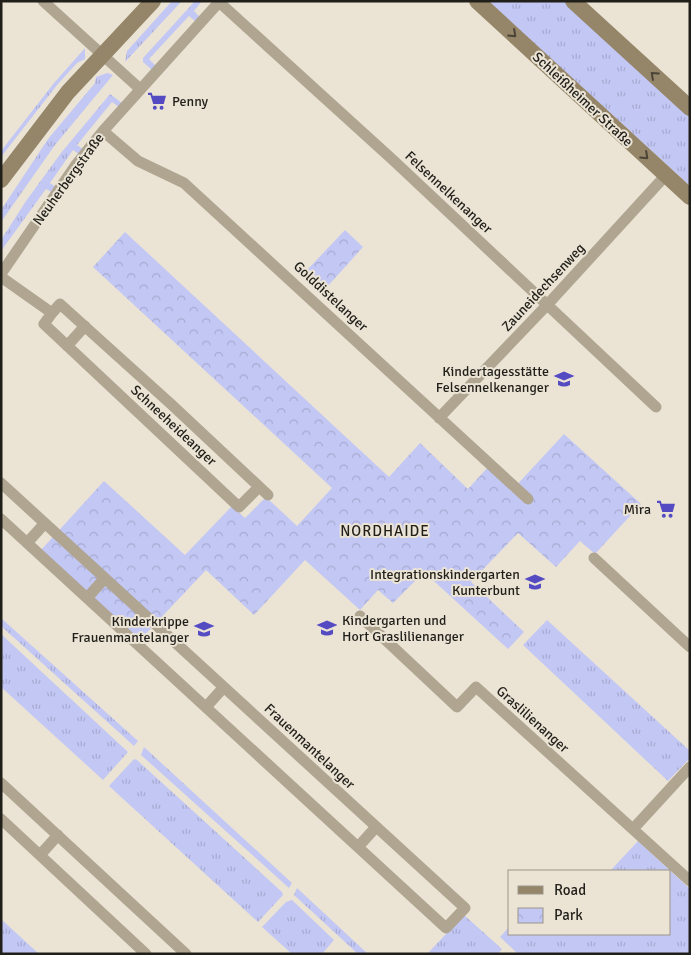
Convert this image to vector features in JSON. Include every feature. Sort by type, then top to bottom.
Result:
[{"type":"main road","points":[[1,180],[51,113],[102,54],[153,1]]},
{"type":"main road","name":"Schleißheimer Straße","points":[[477,1],[690,196]]},
{"type":"main road","points":[[572,1],[690,108]]},
{"type":"street","points":[[43,1],[139,88]]},
{"type":"street","name":"Neuherbergstraße","points":[[1,275],[75,166],[103,131],[139,88],[220,2]]},
{"type":"street","name":"Felsennelkenanger","points":[[220,2],[548,304],[656,407]]},
{"type":"street","name":"Golddistelanger","points":[[103,131],[138,161],[184,182],[528,499]]},
{"type":"street","name":"Zauneidechsenweg","points":[[439,418],[548,304],[666,175]]},
{"type":"street","points":[[1,275],[52,313]]},
{"type":"street","name":"Schneeheideanger","points":[[259,487],[239,507],[44,324],[52,313],[60,304],[268,495]]},
{"type":"street","points":[[67,346],[85,326]]},
{"type":"street","name":"Frauenmantelanger","points":[[1,483],[464,908],[446,928],[1,520]]},
{"type":"street","points":[[27,543],[46,523]]},
{"type":"street","points":[[594,558],[690,647]]},
{"type":"street","points":[[87,598],[105,578]]},
{"type":"street","name":"Graslilienanger","points":[[360,616],[457,707],[476,687],[690,881]]},
{"type":"street","points":[[206,707],[224,687]]},
{"type":"street","points":[[633,829],[690,768]]},
{"type":"street","points":[[1,783],[186,954]]},
{"type":"street","points":[[1,819],[146,954]]},
{"type":"street","points":[[358,846],[376,827]]},
{"type":"street","points":[[40,855],[58,835]]},
{"type":"green space","points":[[172,1],[182,1],[125,62],[127,51]]},
{"type":"green space","points":[[195,1],[202,1],[194,11],[200,17],[195,21],[189,16],[149,59],[156,66],[152,70],[143,62],[143,58]]},
{"type":"green space","points":[[488,1],[567,1],[690,114],[690,186]]},
{"type":"green space","points":[[85,48],[85,59],[77,63],[57,85],[1,157],[1,151],[54,83]]},
{"type":"green space","points":[[107,73],[113,75],[55,145],[1,222],[1,210],[48,139],[95,83],[96,77]]},
{"type":"green space","points":[[110,94],[122,103],[119,107],[112,102],[77,145],[84,150],[80,155],[73,150],[50,183],[57,188],[53,193],[46,189],[1,251],[1,240],[26,201],[61,153]]},
{"type":"green space","points":[[345,230],[363,247],[327,287],[308,269]]},
{"type":"green space","points":[[125,232],[389,477],[420,443],[468,489],[488,467],[513,489],[564,434],[641,504],[595,554],[580,541],[556,567],[518,533],[471,582],[524,632],[508,649],[424,572],[393,603],[378,590],[360,610],[305,560],[254,615],[206,570],[139,641],[41,550],[104,481],[185,555],[232,506],[245,518],[266,497],[297,526],[332,488],[93,267]]},
{"type":"green space","points":[[1,618],[138,741],[134,746],[1,626]]},
{"type":"green space","points":[[547,620],[690,751],[690,758],[668,781],[523,645]]},
{"type":"green space","points":[[1,634],[128,752],[103,780],[1,687]]},
{"type":"green space","points":[[144,747],[292,883],[289,888],[141,755]]},
{"type":"green space","points":[[134,759],[282,892],[283,895],[258,922],[109,786]]},
{"type":"green space","points":[[638,841],[669,870],[611,870]]},
{"type":"green space","points":[[671,871],[690,889],[690,954],[518,954],[500,937],[508,928],[508,935],[671,935]]},
{"type":"green space","points":[[297,888],[368,954],[358,954],[294,895]]},
{"type":"green space","points":[[292,900],[334,940],[322,954],[292,954],[262,927],[286,902]]},
{"type":"green space","points":[[464,915],[502,949],[498,954],[427,954]]},
{"type":"green space","points":[[1,919],[39,954],[1,954]]},
{"type":"place","name":"Penny","points":[[157,101]]},
{"type":"place","name":"Kindertagesstätte Felsennelkenanger","points":[[564,379]]},
{"type":"place","name":"Mira","points":[[666,509]]},
{"type":"place","name":"Integrationskindergarten Kunterbunt","points":[[535,582]]},
{"type":"place","name":"Kindergarten und Hort Graslilienanger","points":[[327,628]]},
{"type":"place","name":"Kinderkrippe Frauenmantelanger","points":[[204,629]]},
{"type":"district","name":"NORDHAIDE","points":[[385,531]]}]
